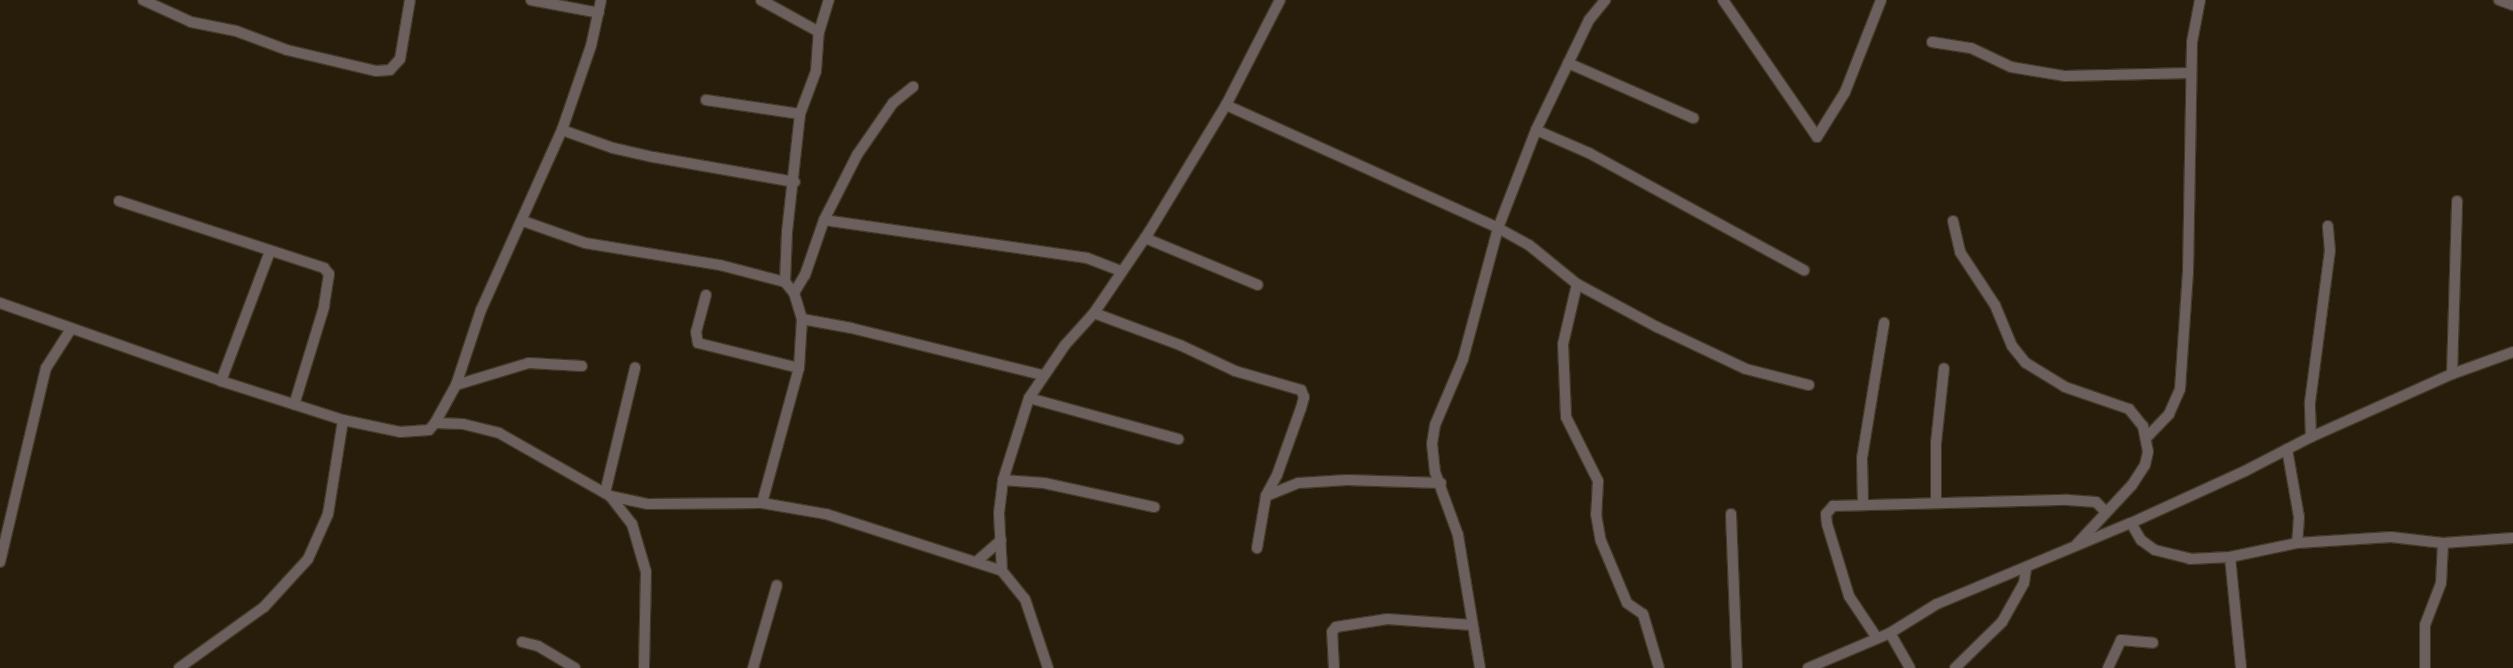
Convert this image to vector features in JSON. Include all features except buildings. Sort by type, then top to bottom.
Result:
[{"type":"street","points":[[143,0],[191,22],[236,31],[287,50],[376,71],[390,70],[400,59],[410,0]]},
{"type":"street","points":[[531,0],[599,13]]},
{"type":"street","points":[[0,303],[221,381],[343,420],[400,432],[429,430],[436,423],[456,385],[481,310],[523,221],[562,130],[599,13],[601,0]]},
{"type":"street","points":[[761,0],[819,32]]},
{"type":"street","points":[[785,282],[787,232],[795,182],[800,114],[816,71],[819,32],[829,0]]},
{"type":"street","points":[[1002,571],[999,513],[1003,480],[1029,398],[1042,375],[1094,313],[1145,238],[1226,105],[1280,0]]},
{"type":"street","points":[[1480,668],[1458,535],[1441,483],[1435,472],[1433,457],[1435,425],[1463,360],[1498,228],[1536,130],[1589,20],[1605,0]]},
{"type":"street","points":[[1723,0],[1817,137],[1845,92],[1881,0]]},
{"type":"street","points":[[2147,437],[2169,414],[2180,390],[2188,273],[2192,42],[2200,0]]},
{"type":"street","points":[[2500,0],[2513,5]]},
{"type":"street","points":[[1932,42],[1971,48],[2011,67],[2065,76],[2191,73]]},
{"type":"street","points":[[1568,63],[1693,118]]},
{"type":"street","points":[[794,293],[805,275],[824,220],[858,155],[886,112],[913,86]]},
{"type":"street","points":[[706,100],[800,114]]},
{"type":"street","points":[[1226,105],[1498,228],[1530,245],[1577,284],[1746,369],[1809,385]]},
{"type":"street","points":[[562,130],[613,148],[653,157],[795,182]]},
{"type":"street","points":[[1536,130],[1589,153],[1804,270]]},
{"type":"street","points":[[119,201],[324,268],[329,274],[324,307],[294,405]]},
{"type":"street","points":[[2452,374],[2457,201]]},
{"type":"street","points":[[824,220],[1086,258],[1121,271]]},
{"type":"street","points":[[523,221],[585,243],[720,265],[785,282],[794,293],[802,319],[799,368],[762,503]]},
{"type":"street","points":[[1953,222],[1960,252],[1995,305],[2012,346],[2026,363],[2065,387],[2128,410],[2143,426],[2147,437],[2145,465],[2132,485],[2074,547]]},
{"type":"street","points":[[2311,437],[2310,402],[2330,252],[2328,226]]},
{"type":"street","points":[[1145,238],[1258,285]]},
{"type":"street","points":[[221,381],[270,251]]},
{"type":"street","points":[[1577,284],[1563,344],[1566,417],[1598,481],[1596,514],[1601,541],[1627,603],[1643,614],[1659,668]]},
{"type":"street","points":[[706,295],[696,332],[698,343],[799,368]]},
{"type":"street","points":[[1094,313],[1180,345],[1235,371],[1301,390],[1304,397],[1301,408],[1277,475],[1266,496],[1257,548]]},
{"type":"street","points":[[802,319],[860,330],[1042,375]]},
{"type":"street","points":[[1863,502],[1862,458],[1884,323]]},
{"type":"street","points":[[0,562],[46,368],[71,329]]},
{"type":"street","points":[[1808,668],[1890,633],[1937,604],[2131,523],[2311,437],[2452,374],[2513,352]]},
{"type":"street","points":[[456,385],[529,363],[582,366]]},
{"type":"street","points":[[607,494],[635,368]]},
{"type":"street","points":[[1936,502],[1936,443],[1944,368]]},
{"type":"street","points":[[1029,398],[1178,439]]},
{"type":"street","points":[[179,668],[264,608],[308,559],[328,514],[343,420]]},
{"type":"street","points":[[436,423],[463,424],[499,433],[607,494],[648,504],[762,503],[826,514],[1002,571],[1025,599],[1048,668]]},
{"type":"street","points":[[2287,449],[2299,518],[2297,543]]},
{"type":"street","points":[[1003,480],[1053,485],[1154,508]]},
{"type":"street","points":[[1266,496],[1299,483],[1441,483]]},
{"type":"street","points":[[607,494],[632,524],[646,572],[644,668]]},
{"type":"street","points":[[1877,638],[1849,596],[1826,514],[1833,506],[1863,502],[2086,501],[2096,502],[2106,512]]},
{"type":"street","points":[[1731,514],[1730,560],[1737,668]]},
{"type":"street","points":[[2131,523],[2141,540],[2170,556],[2230,557],[2297,543],[2391,538],[2443,543],[2513,538]]},
{"type":"street","points":[[976,562],[1001,540]]},
{"type":"street","points":[[2425,668],[2424,630],[2441,583],[2443,543]]},
{"type":"street","points":[[2230,557],[2241,668]]},
{"type":"street","points":[[1955,668],[2002,622],[2024,583],[2026,568]]},
{"type":"street","points":[[753,668],[777,585]]},
{"type":"street","points":[[1334,668],[1332,632],[1336,627],[1387,619],[1472,625]]},
{"type":"street","points":[[1890,633],[1910,668]]},
{"type":"street","points":[[2108,668],[2121,640],[2128,638],[2153,643]]},
{"type":"street","points":[[522,642],[538,646],[576,668]]}]
